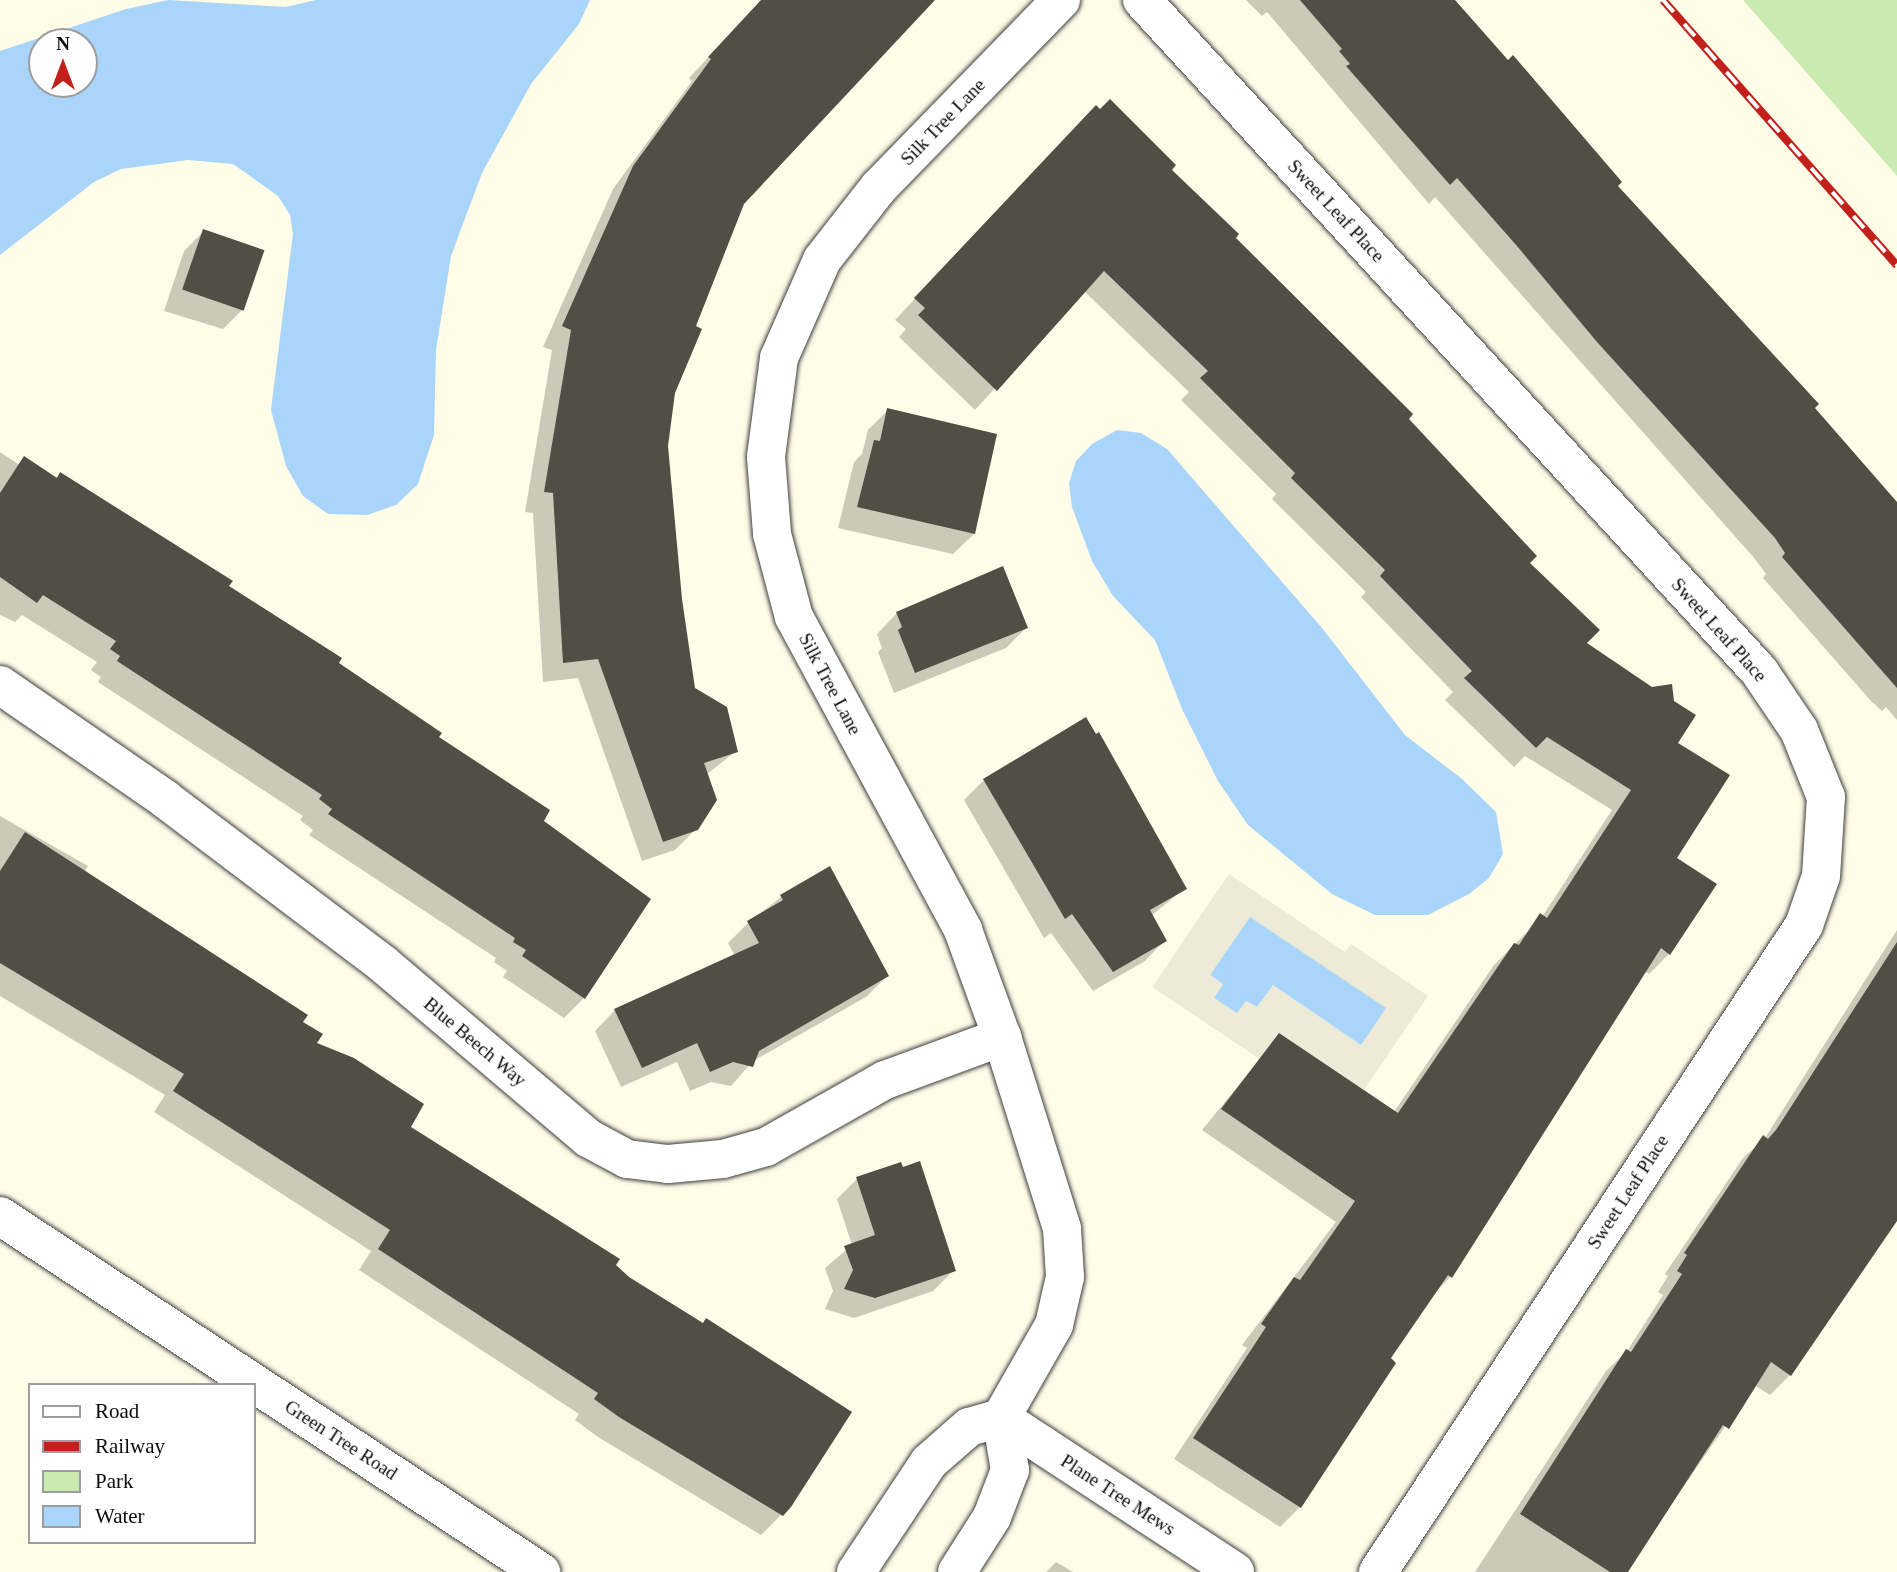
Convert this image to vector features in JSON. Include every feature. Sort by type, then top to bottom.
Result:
[{"type":"street","name":"Silk Tree Lane","points":[[1001,1418],[1054,1325],[1065,1277],[1062,1229],[1002,1037],[963,930],[794,617],[772,534],[766,457],[779,358],[822,260],[879,187],[1061,0]]},
{"type":"street","name":"Sweet Leaf Place","points":[[1142,0],[1759,671],[1799,730],[1826,797],[1821,876],[1804,925],[1378,1572]]},
{"type":"street","name":"Blue Beech Way","points":[[0,685],[187,815],[383,964],[589,1138],[626,1159],[681,1163],[723,1159],[766,1147],[885,1080],[1002,1037]]},
{"type":"street","name":"Green Tree Road","points":[[0,1216],[254,1383]]},
{"type":"street","name":"Green Tree Road","points":[[256,1384],[541,1572]]},
{"type":"street","points":[[856,1572],[929,1462],[969,1427],[1001,1418],[1010,1470],[992,1517],[957,1572]]},
{"type":"street","name":"Plane Tree Mews","points":[[1001,1418],[1235,1572]]},
{"type":"green space","points":[[1743,0],[1897,0],[1897,176]]},
{"type":"shaded area","points":[[1229,874],[1345,952],[1351,944],[1428,996],[1364,1090],[1261,1060],[1152,987]],"holes":[[[1250,917],[1361,1045],[1273,985],[1257,1007],[1246,1001],[1237,1013],[1214,998],[1223,984],[1210,975]]]},
{"type":"water","points":[[168,0],[286,7],[316,0],[590,0],[579,24],[531,84],[482,173],[451,256],[436,350],[434,435],[418,484],[396,505],[367,515],[328,514],[303,496],[286,466],[271,410],[293,234],[290,215],[278,196],[233,164],[188,160],[121,169],[94,182],[0,255],[0,51],[28,42],[28,98],[98,98],[98,28],[69,28],[126,9]]},
{"type":"water","points":[[1117,430],[1141,433],[1167,449],[1322,628],[1405,735],[1462,779],[1496,812],[1503,854],[1489,878],[1469,894],[1428,915],[1375,915],[1332,894],[1248,825],[1218,781],[1182,709],[1155,640],[1113,596],[1092,561],[1072,507],[1069,483],[1076,461],[1092,444]]},
{"type":"water","points":[[1250,917],[1386,1008],[1361,1045],[1273,985],[1257,1007],[1246,1001],[1237,1013],[1214,998],[1223,984],[1210,975]]},
{"type":"building","points":[[761,0],[935,0],[744,204],[696,326],[702,329],[675,393],[668,446],[682,599],[695,688],[727,707],[738,752],[704,763],[717,800],[698,830],[663,842],[598,659],[563,663],[553,493],[544,492],[571,330],[562,326],[633,166],[711,59],[708,57]]},
{"type":"building","points":[[1300,0],[1455,0],[1508,60],[1513,55],[1622,182],[1618,186],[1819,404],[1815,408],[1897,502],[1897,688],[1782,557],[1785,553],[1775,538],[1597,342],[1457,178],[1450,185],[1346,66],[1350,64],[1339,51],[1342,49]]},
{"type":"building","points":[[1110,99],[1176,165],[1172,170],[1239,234],[1236,238],[1413,414],[1409,419],[1537,556],[1530,563],[1600,630],[1587,643],[1652,687],[1672,684],[1674,701],[1696,715],[1678,743],[1730,775],[1677,858],[1717,884],[1670,955],[1661,948],[1452,1278],[1448,1275],[1391,1358],[1396,1363],[1301,1508],[1193,1438],[1266,1327],[1261,1324],[1294,1277],[1300,1280],[1355,1201],[1221,1109],[1279,1033],[1398,1113],[1514,943],[1519,945],[1540,913],[1547,918],[1631,790],[1547,737],[1536,748],[1464,678],[1472,671],[1380,576],[1385,570],[1291,478],[1295,473],[1200,378],[1208,371],[1104,271],[997,391],[918,315],[925,308],[914,298],[1096,105],[1100,109]]},
{"type":"building","points":[[203,229],[264,250],[244,311],[182,290]]},
{"type":"building","points":[[887,408],[997,434],[975,534],[857,507],[874,440],[880,441]]},
{"type":"building","points":[[24,456],[57,478],[60,472],[233,581],[229,586],[342,658],[339,663],[442,733],[439,737],[550,810],[544,821],[651,899],[585,999],[522,956],[526,950],[513,942],[515,938],[328,814],[332,809],[319,799],[322,795],[117,661],[120,656],[110,649],[116,641],[43,595],[37,603],[0,577],[0,493]]},
{"type":"building","points":[[1003,566],[1028,628],[915,673],[898,630],[902,627],[896,612]]},
{"type":"building","points":[[1086,717],[1096,734],[1099,732],[1187,889],[1150,910],[1167,941],[1113,972],[1072,914],[1065,919],[983,779]]},
{"type":"building","points":[[25,832],[308,1015],[303,1022],[323,1034],[317,1043],[354,1058],[424,1104],[411,1127],[620,1259],[616,1265],[629,1277],[703,1323],[706,1318],[852,1412],[783,1516],[619,1417],[594,1399],[598,1393],[378,1249],[390,1230],[173,1091],[184,1074],[0,963],[0,871]]},
{"type":"building","points":[[830,866],[889,976],[759,1051],[753,1067],[733,1062],[710,1072],[697,1043],[642,1068],[614,1009],[759,943],[747,921],[783,900],[780,895]]},
{"type":"building","points":[[1897,942],[1897,1221],[1791,1376],[1771,1362],[1729,1429],[1723,1425],[1628,1572],[1610,1572],[1520,1514],[1626,1349],[1631,1352],[1682,1274],[1677,1271],[1687,1255],[1684,1253],[1763,1135],[1768,1139],[1776,1130]]},
{"type":"building","points":[[920,1161],[956,1271],[875,1298],[844,1289],[853,1270],[844,1246],[875,1235],[856,1177],[901,1162],[903,1167]]},
{"type":"railway","points":[[1663,0],[1897,265]]}]
